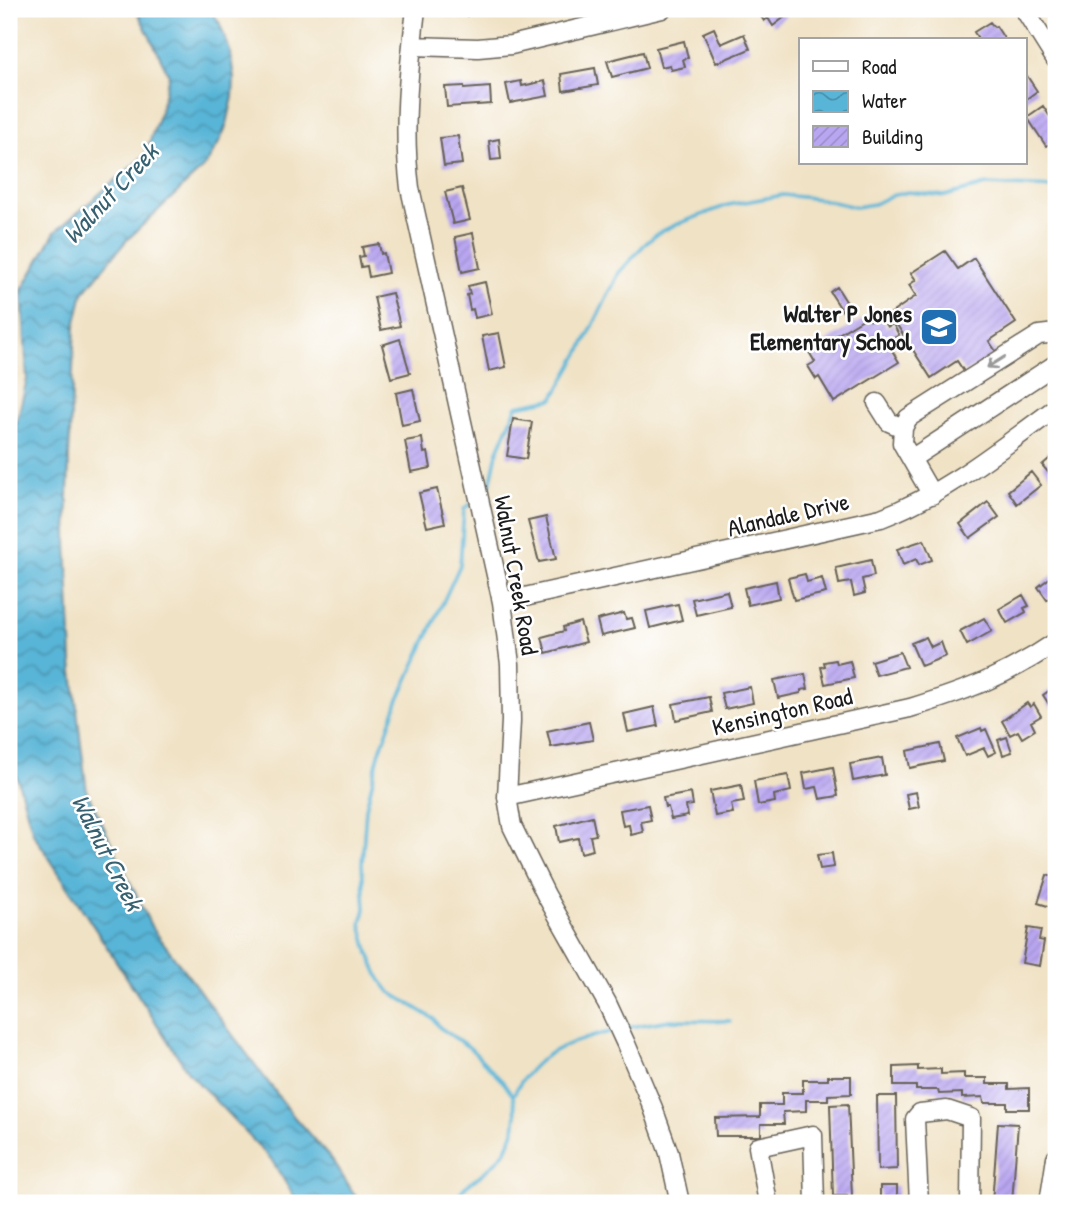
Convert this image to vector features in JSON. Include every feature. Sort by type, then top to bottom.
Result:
[{"type":"street","name":"Walnut Creek Road","points":[[416,9],[405,119],[405,155],[410,188],[502,602],[510,664],[511,721],[507,797],[512,826],[546,895],[607,1003],[626,1044],[669,1153],[680,1203]]},
{"type":"street","points":[[412,46],[478,48],[511,45],[662,9]]},
{"type":"street","points":[[1024,9],[1056,60]]},
{"type":"street","points":[[932,495],[902,443],[903,428],[908,418],[1039,335],[1056,333]]},
{"type":"street","points":[[911,458],[1056,364]]},
{"type":"street","points":[[877,402],[889,422],[903,428]]},
{"type":"street","name":"Alandale Drive","points":[[502,602],[881,518],[914,506],[932,495],[1056,408]]},
{"type":"street","name":"Kensington Road","points":[[507,797],[910,708],[958,693],[999,676],[1056,642]]},
{"type":"street","points":[[919,1203],[915,1119],[920,1113],[947,1110],[971,1118],[970,1203]]},
{"type":"street","points":[[768,1203],[758,1147],[813,1135],[815,1203]]},
{"type":"street","points":[[1049,1203],[1056,1158]]},
{"type":"water","name":"Walnut Creek","points":[[136,9],[210,9],[220,24],[230,51],[234,78],[233,97],[227,124],[205,166],[126,241],[83,293],[75,326],[67,541],[72,662],[87,792],[151,926],[295,1118],[332,1160],[360,1203],[298,1203],[271,1159],[188,1072],[33,833],[14,767],[9,682],[9,455],[27,379],[22,290],[55,232],[145,155],[169,75]]},
{"type":"building","points":[[452,9],[492,9],[492,13],[467,12],[467,16],[452,15]]},
{"type":"building","points":[[756,9],[780,9],[786,16],[773,26],[768,18],[764,21]]},
{"type":"building","points":[[990,22],[1004,38],[978,38],[974,32]]},
{"type":"building","points":[[714,28],[721,44],[744,34],[750,49],[716,63],[703,33]]},
{"type":"building","points":[[684,41],[688,58],[683,59],[685,67],[671,70],[670,65],[661,67],[656,48]]},
{"type":"building","points":[[643,52],[647,68],[612,77],[607,61]]},
{"type":"building","points":[[595,68],[598,85],[563,91],[561,74]]},
{"type":"building","points":[[1026,74],[1037,91],[1026,99]]},
{"type":"building","points":[[521,81],[522,86],[545,81],[548,96],[510,103],[506,84]]},
{"type":"building","points":[[464,86],[464,89],[490,87],[491,104],[447,107],[445,87]]},
{"type":"building","points":[[1043,106],[1056,126],[1056,140],[1046,146],[1027,117]]},
{"type":"building","points":[[458,136],[462,164],[444,166],[440,138]]},
{"type":"building","points":[[499,139],[501,159],[491,160],[489,141]]},
{"type":"building","points":[[462,188],[470,220],[453,224],[445,192]]},
{"type":"building","points":[[473,233],[480,268],[462,272],[455,237]]},
{"type":"building","points":[[379,244],[381,254],[384,253],[388,273],[369,277],[367,266],[361,267],[359,257],[364,256],[362,247]]},
{"type":"building","points":[[945,251],[958,269],[974,258],[1016,323],[989,341],[997,353],[965,373],[957,361],[931,378],[890,314],[916,296],[909,285],[916,280],[911,273]]},
{"type":"building","points":[[485,282],[492,314],[475,318],[473,309],[470,310],[468,286]]},
{"type":"building","points":[[837,287],[852,311],[845,315],[830,292]]},
{"type":"building","points":[[392,293],[400,326],[381,330],[374,297]]},
{"type":"building","points":[[879,314],[887,327],[893,324],[899,335],[887,342],[899,362],[834,402],[819,377],[816,379],[808,366],[815,362],[809,352],[868,316],[870,320]]},
{"type":"building","points":[[499,333],[506,367],[489,371],[482,336]]},
{"type":"building","points":[[400,339],[410,373],[391,378],[382,345]]},
{"type":"building","points":[[413,389],[420,421],[402,425],[396,393]]},
{"type":"building","points":[[513,419],[532,422],[526,459],[507,456]]},
{"type":"building","points":[[422,438],[424,453],[428,452],[431,468],[411,472],[405,441]]},
{"type":"building","points":[[1056,453],[1056,475],[1053,478],[1042,465]]},
{"type":"building","points":[[1031,472],[1041,485],[1017,504],[1008,491]]},
{"type":"building","points":[[437,489],[445,523],[427,527],[419,493]]},
{"type":"building","points":[[988,502],[999,517],[970,538],[960,524]]},
{"type":"building","points":[[546,517],[556,559],[539,562],[528,521]]},
{"type":"building","points":[[924,540],[932,560],[919,565],[916,559],[903,565],[897,549]]},
{"type":"building","points":[[871,560],[874,576],[862,579],[865,593],[854,596],[851,582],[839,584],[836,568]]},
{"type":"building","points":[[1056,573],[1056,593],[1047,600],[1038,587]]},
{"type":"building","points":[[805,574],[807,582],[822,578],[826,593],[794,600],[788,578]]},
{"type":"building","points":[[776,581],[779,598],[748,605],[744,588]]},
{"type":"building","points":[[727,591],[731,607],[696,615],[692,599]]},
{"type":"building","points":[[1023,595],[1029,606],[1024,608],[1026,612],[1007,623],[999,609]]},
{"type":"building","points":[[678,604],[682,620],[650,628],[646,611]]},
{"type":"building","points":[[624,613],[626,619],[632,618],[635,628],[601,636],[597,620]]},
{"type":"building","points":[[984,618],[992,631],[967,645],[960,631]]},
{"type":"building","points":[[580,622],[586,642],[546,653],[542,637],[564,631],[563,627]]},
{"type":"building","points":[[926,637],[931,647],[941,642],[946,656],[921,666],[911,643]]},
{"type":"building","points":[[900,652],[906,667],[876,675],[871,661]]},
{"type":"building","points":[[836,660],[837,664],[850,661],[854,678],[825,684],[821,667],[825,666],[824,662]]},
{"type":"building","points":[[805,674],[808,689],[778,698],[774,680]]},
{"type":"building","points":[[1056,686],[1056,706],[1052,709],[1043,695]]},
{"type":"building","points":[[750,687],[753,703],[725,709],[721,693]]},
{"type":"building","points":[[709,697],[712,712],[676,720],[673,704]]},
{"type":"building","points":[[1027,703],[1030,707],[1034,704],[1041,716],[1031,722],[1035,730],[1022,738],[1018,731],[1010,735],[1002,721]]},
{"type":"building","points":[[654,707],[658,726],[628,732],[624,714]]},
{"type":"building","points":[[589,722],[593,740],[551,747],[547,731]]},
{"type":"building","points":[[981,728],[982,731],[986,729],[996,752],[988,756],[984,748],[965,756],[957,738]]},
{"type":"building","points":[[1007,737],[1012,752],[1003,755],[998,740]]},
{"type":"building","points":[[940,744],[944,761],[910,768],[907,751]]},
{"type":"building","points":[[882,758],[885,775],[853,781],[850,764]]},
{"type":"building","points":[[833,767],[838,796],[820,799],[817,787],[806,789],[803,773]]},
{"type":"building","points":[[788,775],[791,791],[774,795],[775,802],[758,805],[754,781]]},
{"type":"building","points":[[741,785],[744,802],[731,804],[733,813],[715,816],[710,791]]},
{"type":"building","points":[[916,792],[919,807],[909,809],[906,794]]},
{"type":"building","points":[[691,793],[693,805],[686,806],[688,816],[671,819],[663,798]]},
{"type":"building","points":[[648,805],[651,820],[641,822],[643,832],[631,835],[629,825],[623,826],[620,810]]},
{"type":"building","points":[[592,816],[596,835],[590,836],[593,850],[581,853],[578,838],[559,842],[556,826]]},
{"type":"building","points":[[832,853],[834,867],[820,869],[817,855]]},
{"type":"building","points":[[1047,875],[1056,878],[1054,908],[1038,903]]},
{"type":"building","points":[[1028,928],[1041,930],[1039,940],[1044,941],[1040,966],[1022,963]]},
{"type":"building","points":[[918,1066],[918,1070],[941,1069],[941,1074],[964,1073],[964,1078],[987,1078],[987,1084],[1009,1084],[1009,1089],[1029,1088],[1029,1109],[1007,1109],[1007,1103],[984,1103],[983,1097],[962,1098],[962,1093],[939,1094],[938,1090],[916,1090],[916,1086],[894,1086],[894,1067]]},
{"type":"building","points":[[828,1076],[851,1076],[851,1094],[828,1095],[828,1100],[806,1100],[806,1111],[783,1112],[784,1124],[761,1124],[761,1136],[716,1136],[715,1118],[760,1117],[760,1105],[782,1105],[782,1093],[803,1093],[803,1080],[828,1080]]},
{"type":"building","points":[[877,1096],[896,1096],[897,1169],[878,1170]]},
{"type":"building","points":[[848,1104],[852,1196],[833,1196],[830,1105]]},
{"type":"building","points":[[998,1123],[1018,1124],[1012,1203],[992,1203]]},
{"type":"building","points":[[880,1186],[897,1186],[897,1203],[880,1203]]},
{"type":"waterway","points":[[486,488],[490,485],[497,453],[517,406],[553,399],[619,273],[658,233],[728,205],[783,195],[820,199],[855,207],[874,204],[890,196],[908,192],[945,196],[986,185],[1056,188]]},
{"type":"waterway","points":[[453,1203],[464,1188],[492,1166],[506,1150],[514,1131],[516,1114],[513,1096],[470,1048],[439,1027],[434,1019],[390,992],[380,979],[369,954],[361,924],[365,909],[362,864],[366,808],[379,754],[398,701],[460,565],[464,509],[470,504]]},
{"type":"waterway","points":[[630,1027],[670,1020],[730,1021]]},
{"type":"waterway","points":[[513,1096],[531,1069],[552,1052],[610,1032]]},
{"type":"place","name":"Walter P Jones Elementary School","points":[[939,327]]}]
